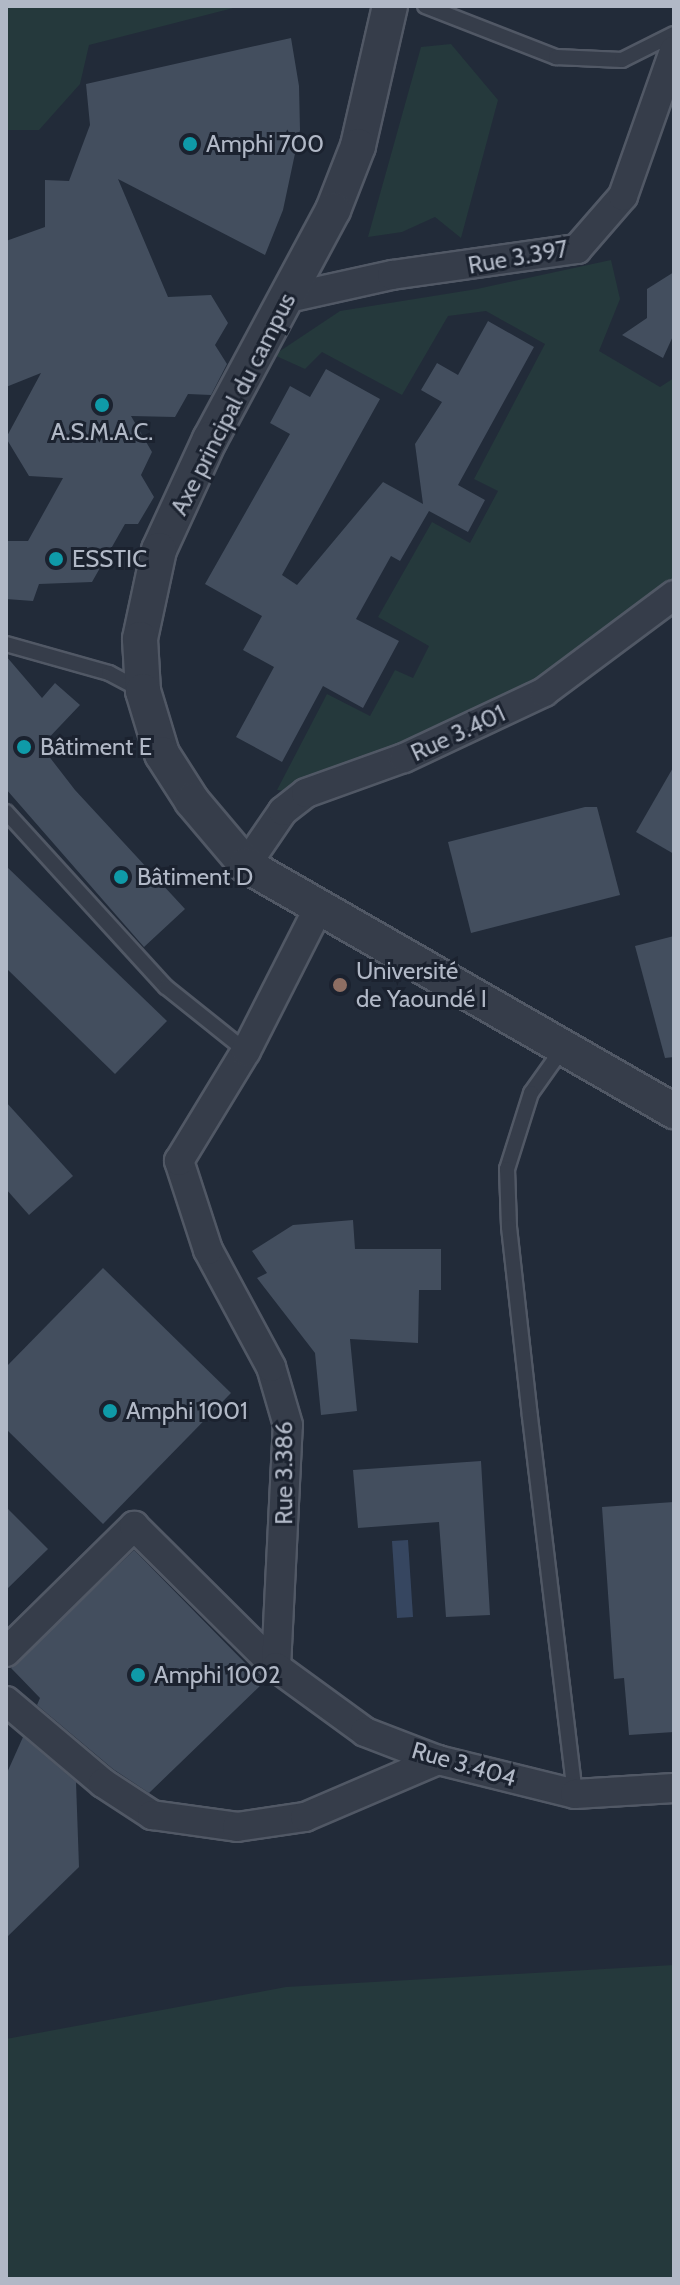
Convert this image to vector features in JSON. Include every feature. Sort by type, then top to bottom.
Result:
[{"type":"street","name":"Axe principal du campus","points":[[390,6],[358,146],[333,210],[210,439],[159,550],[140,639],[143,691],[162,754],[192,801],[246,865],[674,1111]]},
{"type":"street","name":"Rue 3.397","points":[[288,298],[392,275],[577,249],[623,196],[674,51]]},
{"type":"street","name":"Rue 3.401","points":[[246,865],[283,811],[306,793],[404,758],[544,692],[674,595]]},
{"type":"street","name":"Rue 3.386","points":[[276,1667],[288,1425],[271,1367],[208,1250],[179,1161],[246,1051],[318,909]]},
{"type":"street","points":[[6,1652],[134,1526],[276,1667]]},
{"type":"street","name":"Rue 3.404","points":[[276,1667],[365,1732],[438,1760],[575,1794],[674,1788]]},
{"type":"street","points":[[6,1701],[103,1783],[152,1815],[237,1827],[305,1817],[438,1760]]},
{"type":"lane","points":[[425,6],[556,57],[622,60],[674,34]]},
{"type":"lane","points":[[6,644],[109,673],[143,691]]},
{"type":"lane","points":[[6,812],[166,987],[246,1051]]},
{"type":"lane","points":[[563,1048],[531,1093],[507,1169],[528,1401],[575,1794]]},
{"type":"green space","points":[[6,6],[241,6],[89,45],[80,84],[39,130],[6,130]]},
{"type":"green space","points":[[451,44],[498,100],[461,238],[435,217],[402,232],[368,237],[421,47]]},
{"type":"green space","points":[[611,260],[620,299],[599,351],[660,387],[674,378],[674,595],[544,692],[306,793],[277,790],[327,694],[370,716],[395,670],[413,678],[429,646],[378,617],[432,522],[470,543],[498,491],[474,479],[545,344],[486,311],[448,316],[402,395],[322,352],[305,369],[274,355],[340,311],[477,289]]},
{"type":"green space","points":[[674,1965],[674,2279],[6,2279],[6,2039],[286,1987]]},
{"type":"water","points":[[408,1540],[413,1617],[397,1618],[392,1541]]},
{"type":"building","points":[[291,38],[299,86],[300,130],[283,210],[265,255],[118,179],[168,297],[211,295],[228,323],[215,345],[227,364],[211,395],[188,394],[175,417],[131,416],[152,452],[141,475],[154,497],[138,524],[125,524],[92,582],[39,584],[33,601],[6,599],[6,541],[28,541],[63,478],[29,476],[6,438],[41,373],[6,387],[6,241],[45,227],[45,180],[69,181],[90,125],[86,84]]},
{"type":"building","points":[[674,272],[674,334],[663,358],[622,335],[647,318],[647,289]]},
{"type":"building","points":[[488,321],[534,347],[458,485],[485,500],[468,532],[429,511],[400,561],[391,556],[356,619],[399,641],[363,708],[323,686],[282,762],[236,737],[274,667],[243,650],[262,616],[205,584],[290,434],[270,423],[290,386],[310,397],[326,369],[380,399],[282,575],[297,585],[383,482],[423,504],[415,444],[442,402],[421,390],[437,363],[458,375]]},
{"type":"building","points":[[6,656],[42,698],[55,683],[80,705],[41,746],[75,790],[185,909],[144,947],[6,789]]},
{"type":"building","points":[[674,766],[674,854],[636,832]]},
{"type":"building","points":[[585,807],[597,807],[620,895],[471,933],[448,842]]},
{"type":"building","points":[[6,866],[167,1021],[115,1074],[6,968]]},
{"type":"building","points":[[674,936],[674,1057],[665,1058],[635,946]]},
{"type":"building","points":[[6,1102],[73,1176],[29,1215],[6,1189]]},
{"type":"building","points":[[353,1220],[355,1249],[441,1249],[441,1290],[419,1290],[418,1343],[350,1339],[357,1411],[321,1415],[315,1353],[257,1278],[267,1273],[252,1251],[293,1225]]},
{"type":"building","name":"Amphi 1001","points":[[103,1268],[231,1393],[103,1524],[6,1429],[6,1367]]},
{"type":"building","points":[[481,1461],[490,1615],[446,1617],[439,1522],[358,1528],[353,1470]]},
{"type":"building","points":[[674,1502],[674,1732],[629,1735],[624,1678],[614,1679],[602,1507]]},
{"type":"building","points":[[6,1507],[48,1549],[6,1590]]},
{"type":"building","name":"Amphi 1002","points":[[134,1550],[264,1682],[149,1793],[113,1769],[37,1705],[40,1698],[11,1668]]},
{"type":"building","points":[[23,1737],[76,1782],[79,1867],[6,1938],[6,1775]]},
{"type":"place","name":"Amphi 700","points":[[190,144]]},
{"type":"place","name":"A.S.M.A.C.","points":[[102,405]]},
{"type":"place","name":"ESSTIC","points":[[56,559]]},
{"type":"place","name":"Bâtiment E","points":[[24,747]]},
{"type":"place","name":"Bâtiment D","points":[[121,877]]},
{"type":"place","name":"Université de Yaoundé I","points":[[340,985]]},
{"type":"place","name":"Amphi 1001","points":[[110,1411]]},
{"type":"place","name":"Amphi 1002","points":[[138,1675]]}]
